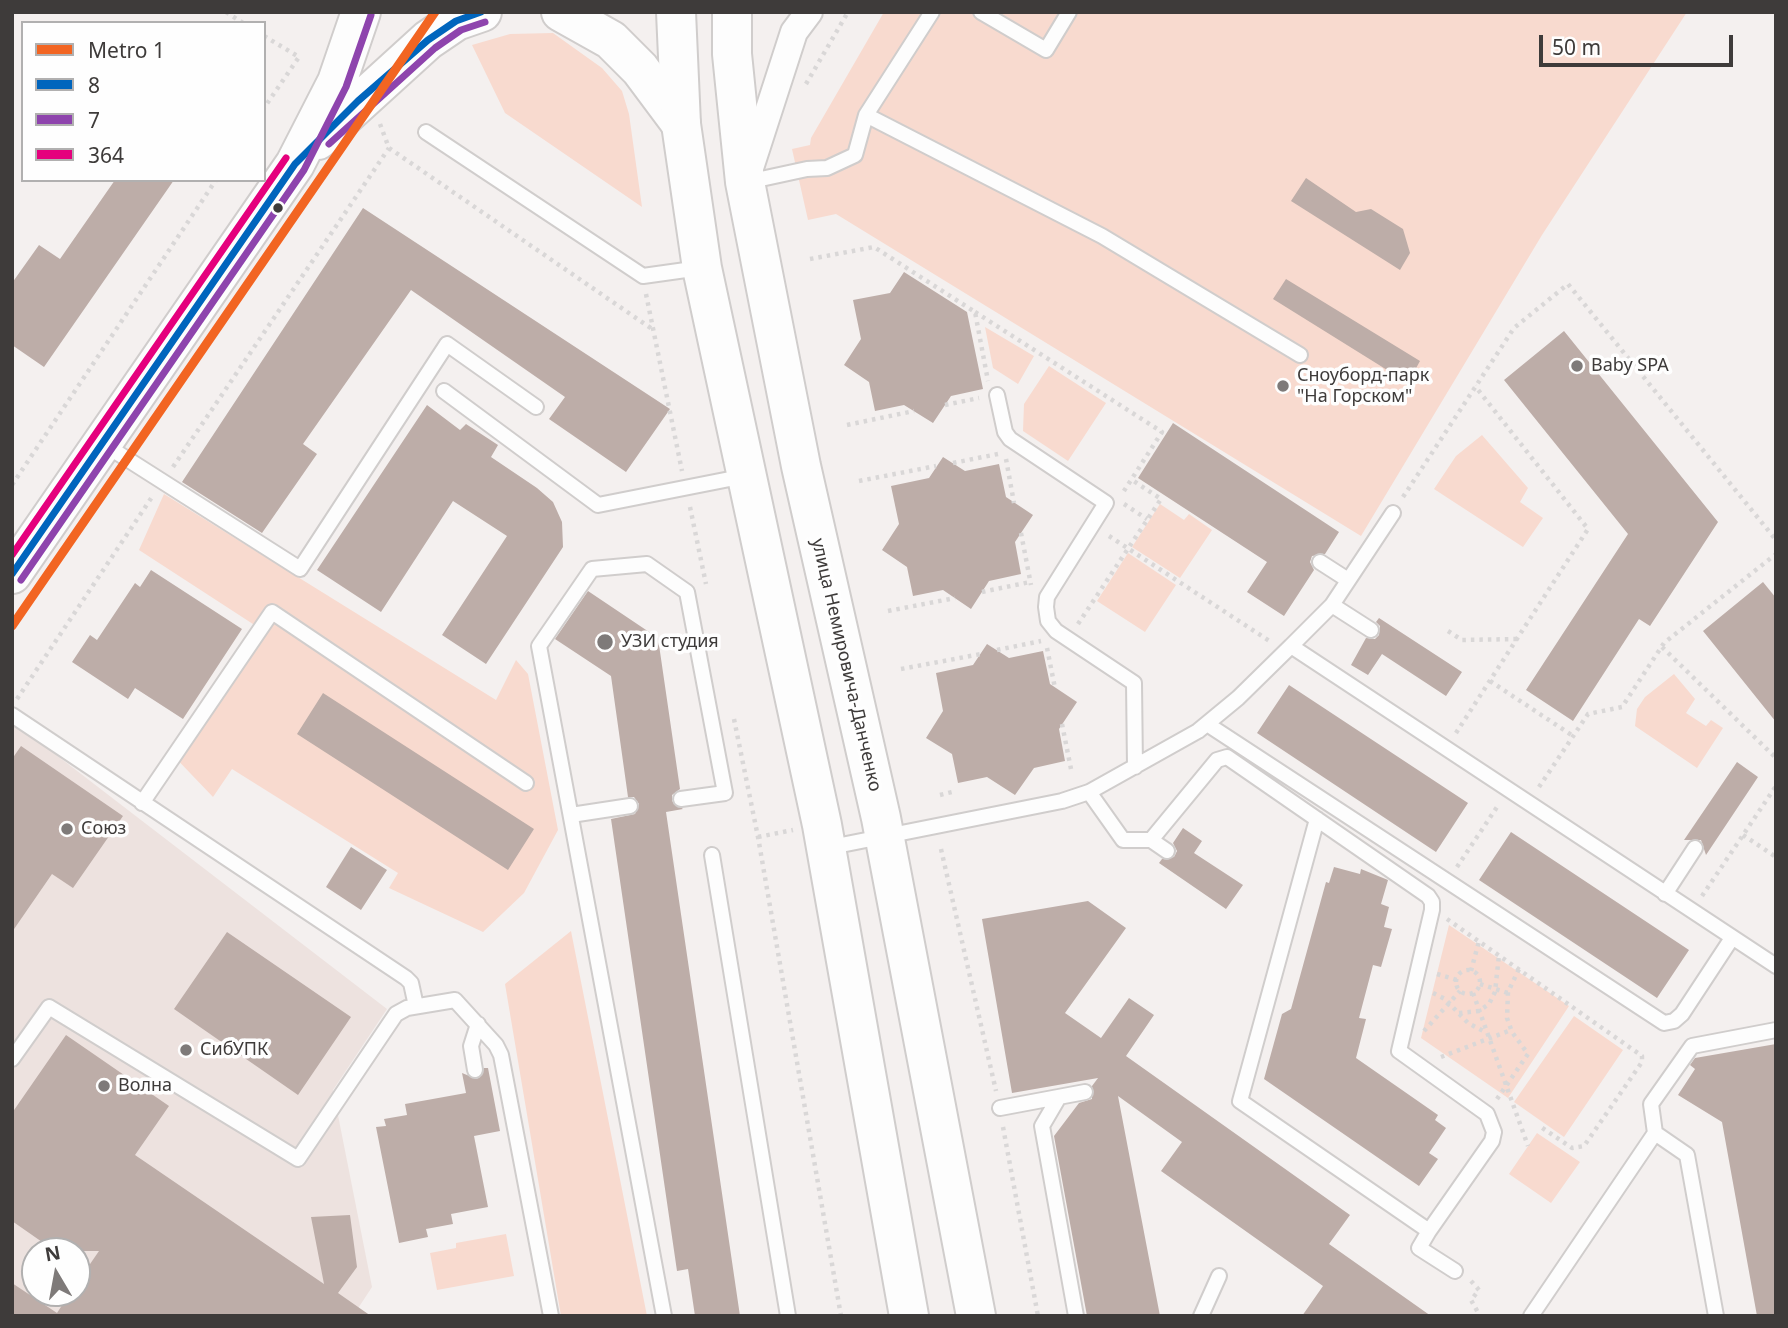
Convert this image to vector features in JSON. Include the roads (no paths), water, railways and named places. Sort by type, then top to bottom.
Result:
[{"type":"main road","points":[[12,573],[295,163],[337,82],[361,12]]},
{"type":"main road","points":[[295,163],[358,101],[428,40],[456,21],[482,12]]},
{"type":"main road","points":[[561,12],[611,40],[640,69],[681,124]]},
{"type":"main road","points":[[676,12],[681,124],[702,268],[826,848],[909,1316]]},
{"type":"main road","name":"улица Немировича-Данченко","points":[[732,12],[732,54],[746,182],[801,466],[884,837],[976,1316]]},
{"type":"street","points":[[746,182],[794,32],[809,12]]},
{"type":"lane","points":[[746,182],[807,169],[827,168],[855,155],[866,115],[932,12]]},
{"type":"lane","points":[[981,12],[1046,50],[1069,12]]},
{"type":"lane","points":[[866,115],[1101,236],[1300,355]]},
{"type":"lane","points":[[426,132],[643,276],[702,268]]},
{"type":"lane","points":[[101,443],[300,569],[447,344],[536,407]]},
{"type":"lane","points":[[444,391],[598,505],[748,476]]},
{"type":"lane","points":[[990,392],[1006,436],[1106,503],[1045,602],[1051,626],[1134,683],[1136,768]]},
{"type":"lane","points":[[826,848],[1089,792],[1136,768],[1207,724],[1288,649],[1332,605],[1393,513]]},
{"type":"lane","points":[[1320,562],[1348,580]]},
{"type":"lane","points":[[664,1316],[539,646],[592,569],[647,564],[687,592],[725,793],[681,799]]},
{"type":"lane","points":[[1332,605],[1371,630]]},
{"type":"lane","points":[[142,803],[272,612],[526,783]]},
{"type":"lane","points":[[1288,649],[1446,748],[1776,966]]},
{"type":"lane","points":[[12,715],[406,978],[411,983],[416,1006]]},
{"type":"lane","points":[[1207,724],[1664,1023],[1674,1021],[1682,1014],[1732,938]]},
{"type":"lane","points":[[1151,840],[1222,757],[1428,896],[1432,909],[1398,1047],[1402,1056],[1487,1114],[1494,1132],[1492,1141],[1419,1248],[1460,1273]]},
{"type":"lane","points":[[1089,792],[1123,840],[1151,840],[1167,851]]},
{"type":"lane","points":[[571,815],[630,806]]},
{"type":"lane","points":[[1317,820],[1240,1101],[1429,1231]]},
{"type":"lane","points":[[1665,894],[1695,848]]},
{"type":"lane","points":[[712,855],[788,1316]]},
{"type":"lane","points":[[12,1059],[49,1007],[298,1159],[396,1014],[416,1006],[455,1000],[478,1024],[501,1055],[551,1316]]},
{"type":"lane","points":[[475,1070],[471,1046],[478,1024]]},
{"type":"lane","points":[[1531,1316],[1655,1133],[1651,1104],[1692,1046],[1776,1030]]},
{"type":"lane","points":[[1000,1108],[1085,1092]]},
{"type":"lane","points":[[1059,1097],[1042,1126],[1076,1316]]},
{"type":"lane","points":[[1655,1133],[1687,1156],[1716,1316]]},
{"type":"lane","points":[[1201,1316],[1219,1276]]},
{"type":"metro line","name":"1","points":[[12,626],[435,12]]},
{"type":"place","name":"Baby SPA","points":[[1577,366]]},
{"type":"place","name":"Сноуборд-парк \"На Горском\"","points":[[1283,386]]},
{"type":"place","name":"УЗИ студия","points":[[605,642]]},
{"type":"place","name":"Союз","points":[[67,829]]},
{"type":"place","name":"СибУПК","points":[[186,1050]]},
{"type":"place","name":"Волна","points":[[104,1086]]}]
